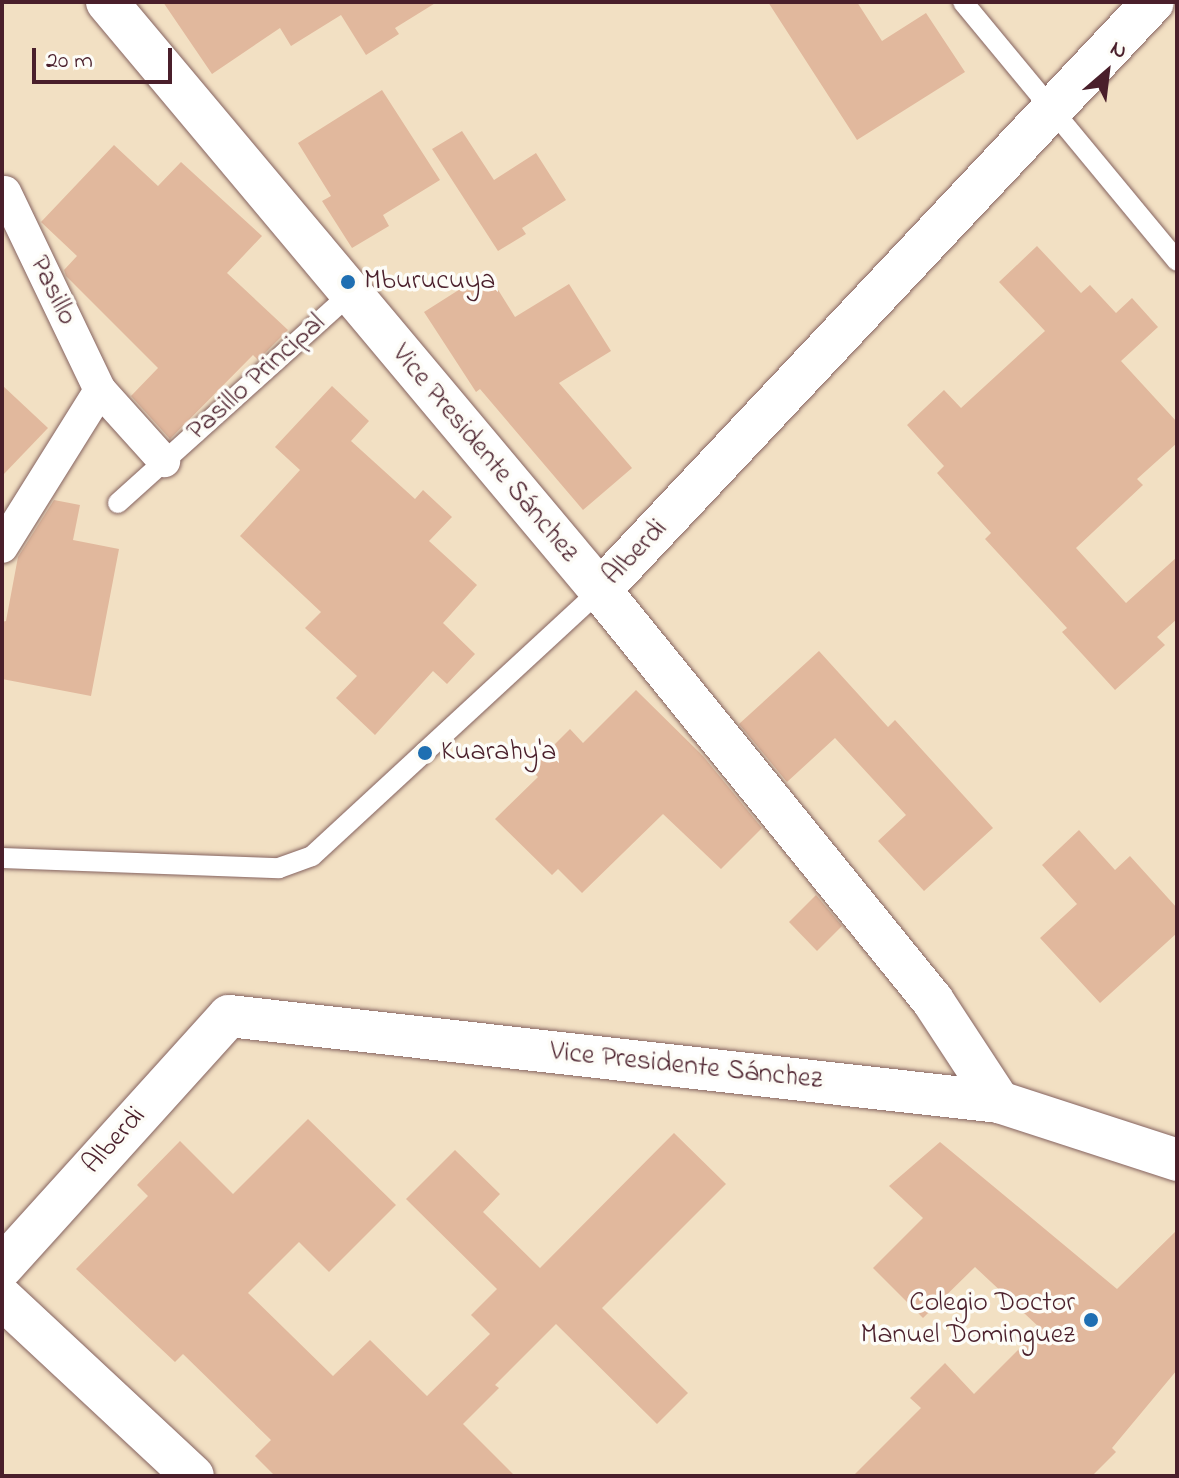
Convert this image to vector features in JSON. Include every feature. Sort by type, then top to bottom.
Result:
[{"type":"street","name":"Vice Presidente Sánchez","points":[[107,2],[600,590],[933,1001],[999,1102]]},
{"type":"street","name":"Alberdi","points":[[600,590],[1054,111],[1153,2]]},
{"type":"street","name":"Pasillo","points":[[5,192],[100,390]]},
{"type":"street","name":"Pasillo Principal","points":[[100,390],[164,461]]},
{"type":"street","points":[[2,547],[100,390]]},
{"type":"street","name":"Vice Presidente Sánchez","points":[[229,1016],[999,1102],[1177,1160]]},
{"type":"street","name":"Alberdi","points":[[2,1267],[229,1016]]},
{"type":"street","points":[[2,1298],[193,1476]]},
{"type":"lane","points":[[963,2],[1177,261]]},
{"type":"lane","name":"Pasillo Principal","points":[[118,503],[350,294]]},
{"type":"lane","name":"Alberdi","points":[[2,858],[279,868],[312,856],[600,590]]},
{"type":"building","points":[[163,2],[437,2],[395,28],[399,34],[366,55],[341,15],[291,46],[280,28],[212,74]]},
{"type":"building","points":[[768,2],[857,2],[882,41],[926,13],[965,72],[857,140]]},
{"type":"building","points":[[382,90],[440,180],[383,215],[389,226],[352,248],[322,201],[331,196],[298,143]]},
{"type":"building","points":[[462,131],[494,180],[536,153],[566,200],[522,228],[526,234],[498,251],[432,149]]},
{"type":"building","points":[[114,145],[158,186],[181,162],[262,236],[227,273],[288,330],[258,360],[253,355],[170,439],[131,396],[158,368],[66,276],[64,270],[77,256],[41,222]]},
{"type":"building","points":[[1037,246],[1081,293],[1090,285],[1116,313],[1132,298],[1158,327],[1121,361],[1177,422],[1177,443],[1137,479],[1143,485],[1076,548],[1126,603],[1177,557],[1177,619],[1157,637],[1165,645],[1115,690],[1062,632],[1067,628],[985,539],[991,533],[937,473],[944,466],[907,425],[944,390],[961,408],[1045,331],[999,282]]},
{"type":"building","points":[[487,272],[515,317],[569,284],[611,351],[559,383],[632,468],[583,510],[480,389],[476,392],[424,312]]},
{"type":"building","points":[[2,385],[48,428],[2,476]]},
{"type":"building","points":[[332,386],[369,421],[351,441],[415,499],[423,490],[452,517],[429,541],[477,585],[443,623],[475,654],[447,684],[433,671],[375,735],[336,698],[357,676],[305,628],[321,612],[240,536],[300,470],[275,447]]},
{"type":"building","points":[[54,500],[80,505],[73,540],[119,549],[91,696],[2,679],[2,622],[6,621],[18,557]]},
{"type":"building","points":[[819,651],[888,727],[895,720],[993,828],[924,891],[878,841],[906,815],[835,738],[787,782],[739,724]]},
{"type":"building","points":[[636,690],[703,756],[762,828],[721,869],[663,814],[582,893],[558,869],[552,875],[495,819],[538,777],[530,769],[570,729],[583,743]]},
{"type":"building","points":[[1079,830],[1115,870],[1130,856],[1177,908],[1177,933],[1100,1003],[1040,938],[1077,904],[1042,865]]},
{"type":"building","points":[[816,895],[842,926],[817,951],[789,922]]},
{"type":"building","points":[[308,1119],[396,1205],[329,1272],[299,1242],[248,1293],[333,1376],[370,1340],[427,1396],[490,1334],[471,1315],[497,1289],[406,1199],[455,1150],[500,1194],[483,1212],[540,1268],[674,1133],[726,1184],[602,1308],[688,1393],[657,1424],[556,1324],[495,1385],[499,1388],[463,1424],[515,1476],[275,1476],[255,1456],[271,1440],[183,1354],[175,1362],[76,1269],[148,1196],[137,1185],[180,1141],[233,1194]]},
{"type":"building","points":[[940,1142],[1117,1289],[1177,1230],[1177,1370],[1112,1448],[1116,1452],[1092,1476],[853,1476],[921,1408],[910,1398],[945,1363],[974,1394],[1040,1328],[975,1267],[923,1318],[873,1268],[923,1218],[889,1186]]},
{"type":"place","name":"Mburucuya","points":[[348,282]]},
{"type":"place","name":"Kuarahy'a","points":[[425,753]]},
{"type":"place","name":"Colegio Doctor Manuel Dominguez","points":[[1091,1320]]}]
